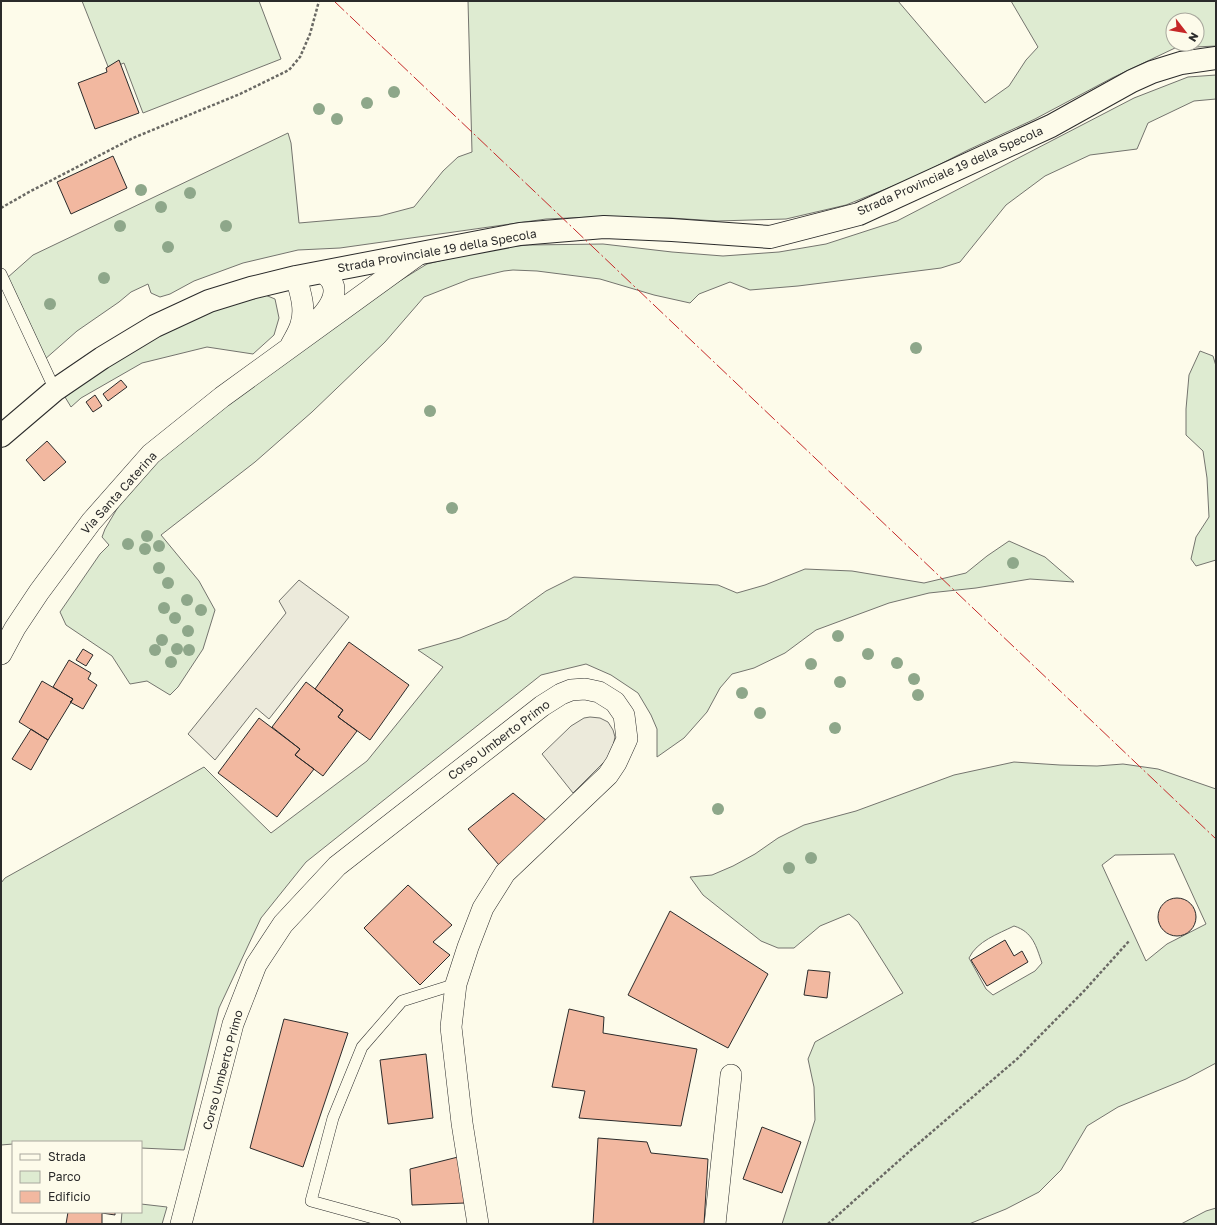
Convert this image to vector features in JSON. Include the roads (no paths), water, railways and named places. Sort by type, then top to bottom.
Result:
[{"type":"main road","name":"Strada Provinciale 19 della Specola","points":[[3,431],[55,390],[102,358],[156,326],[209,301],[251,288],[296,277],[520,234],[604,227],[770,237],[859,214],[1051,126],[1132,81],[1152,72],[1181,63],[1216,58]]},
{"type":"street","name":"Via Santa Caterina","points":[[1,654],[15,628],[39,592],[91,522],[151,454],[222,397],[419,254]]},
{"type":"street","name":"Via Santa Caterina","points":[[289,349],[322,316],[333,296],[332,282],[323,272]]},
{"type":"street","name":"Via Santa Caterina","points":[[289,349],[301,324],[303,310],[296,277]]},
{"type":"street","name":"Corso Umberto Primo","points":[[181,1224],[233,1024],[256,965],[283,924],[337,866],[542,706],[561,694],[571,690],[586,689],[600,692],[615,702],[624,715],[627,739],[616,763],[608,775],[576,807],[505,873],[483,908],[456,984],[451,1027],[462,1123],[478,1224]]},
{"type":"street","points":[[715,1224],[731,1075]]},
{"type":"lane","points":[[1,274],[55,390]]},
{"type":"lane","points":[[395,1224],[311,1200],[333,1118],[362,1047],[402,1001],[456,984]]}]
